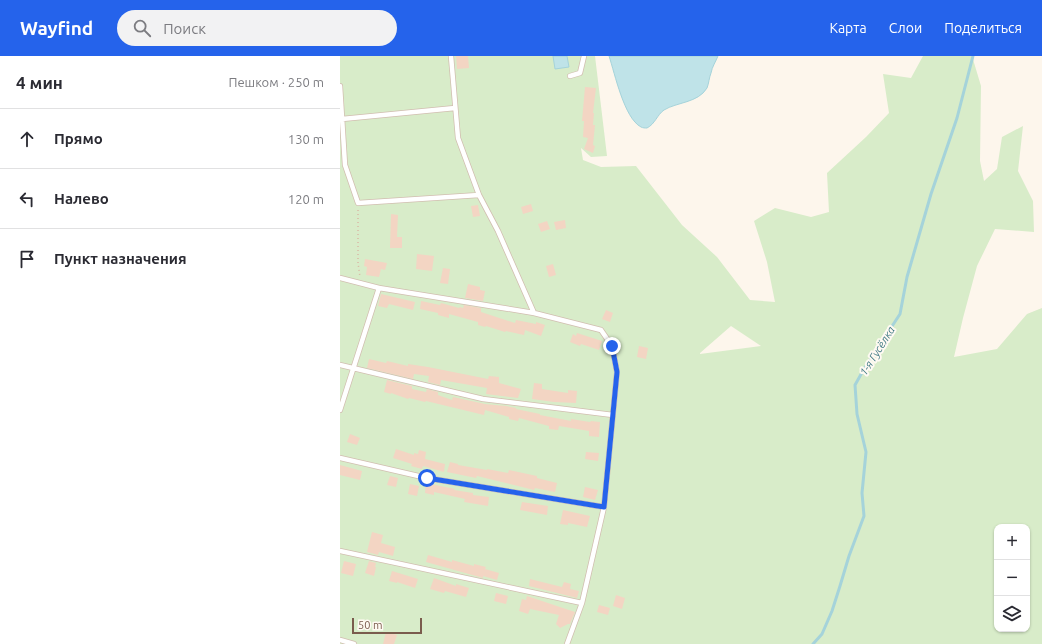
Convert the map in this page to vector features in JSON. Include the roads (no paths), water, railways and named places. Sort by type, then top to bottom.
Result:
[{"type":"lane","points":[[451,56],[458,138],[479,195],[498,231],[534,313]]},
{"type":"lane","points":[[570,76],[580,73],[584,56]]},
{"type":"lane","points":[[340,86],[346,165],[358,202],[479,195]]},
{"type":"lane","points":[[342,119],[455,108]]},
{"type":"lane","points":[[340,278],[379,288],[534,313],[601,330],[612,346],[617,372],[604,507],[582,603],[567,644]]},
{"type":"lane","points":[[340,410],[379,288]]},
{"type":"lane","points":[[340,365],[483,399],[613,414]]},
{"type":"lane","points":[[340,458],[427,478],[604,507]]},
{"type":"lane","points":[[340,551],[582,603]]},
{"type":"lane","points":[[340,640],[354,644]]},
{"type":"water","points":[[553,56],[567,56],[569,67],[555,69]]},
{"type":"water","points":[[609,56],[718,56],[712,69],[707,88],[703,93],[698,97],[669,107],[660,114],[652,124],[647,128],[643,128],[635,122],[625,105]]},
{"type":"waterway","name":"1-я Гусёлка","points":[[813,644],[822,634],[832,611],[849,556],[864,516],[862,493],[866,452],[857,414],[855,385],[900,314],[907,277],[931,194],[957,118],[973,56]]}]
